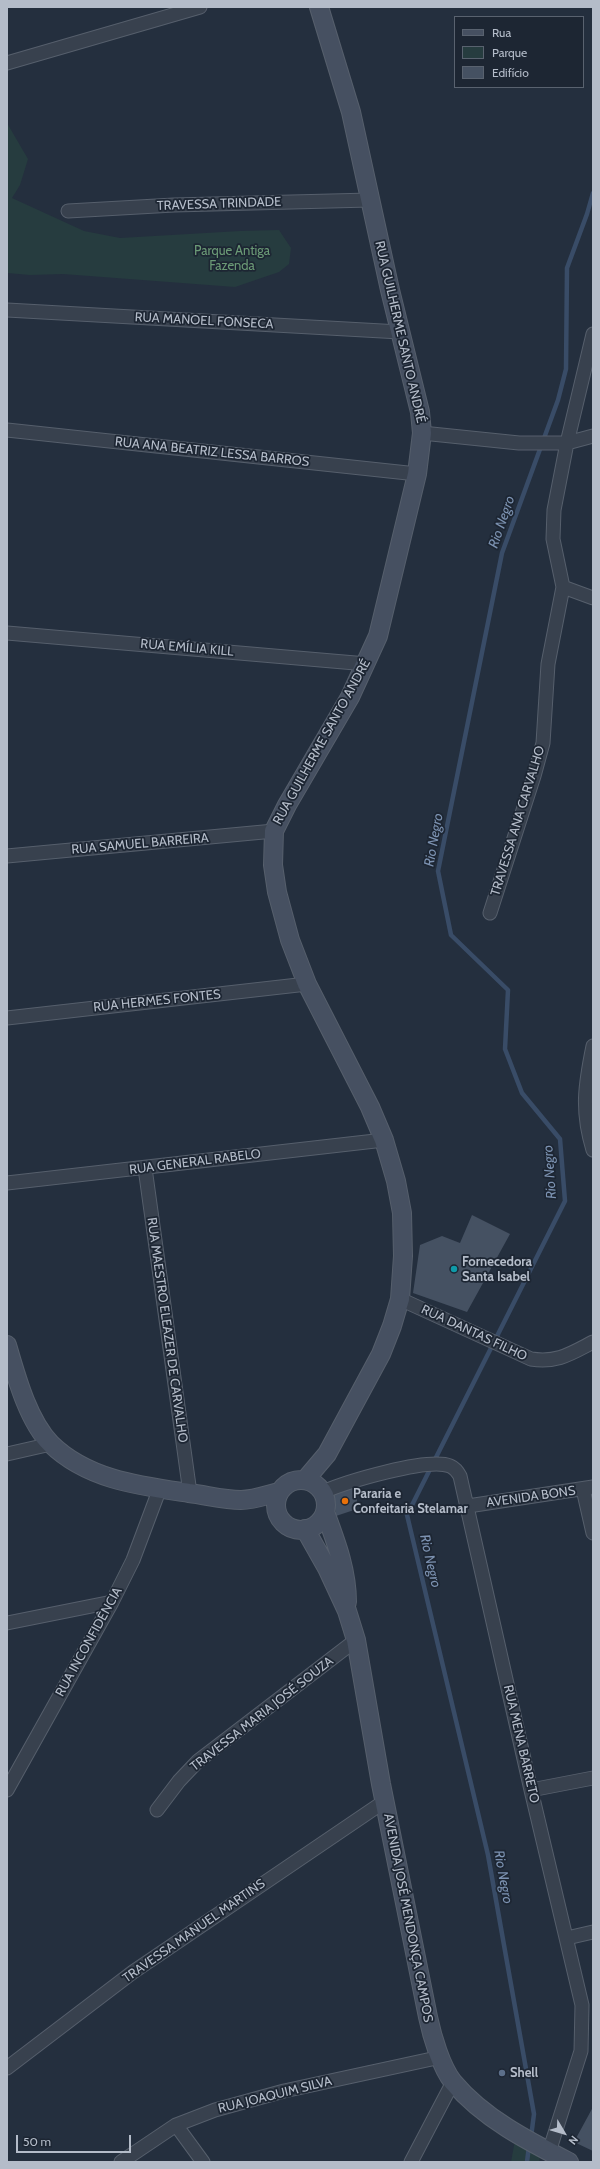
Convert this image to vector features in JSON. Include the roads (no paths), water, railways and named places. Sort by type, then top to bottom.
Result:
[{"type":"street","points":[[7,63],[200,7]]},
{"type":"street","name":"RUA GUILHERME SANTO ANDRÉ","points":[[316,1487],[327,1454],[380,1354],[400,1299],[403,1256],[402,1213],[396,1181],[384,1140],[370,1107],[308,984],[290,940],[277,892],[273,865],[274,831],[287,805],[350,697],[378,636],[417,474],[422,433],[420,412],[400,332],[351,112],[319,7]]},
{"type":"street","name":"TRAVESSA TRINDADE","points":[[68,211],[174,205],[370,200]]},
{"type":"street","name":"RUA MANOEL FONSECA","points":[[7,310],[400,332]]},
{"type":"street","points":[[593,334],[567,443],[554,510],[553,539],[563,587],[593,598]]},
{"type":"street","name":"RUA ANA BEATRIZ LESSA BARROS","points":[[7,430],[417,474]]},
{"type":"street","points":[[422,433],[519,443],[546,444],[567,443],[593,436]]},
{"type":"street","name":"TRAVESSA ANA CARVALHO","points":[[490,913],[534,776],[543,743],[548,664],[563,587]]},
{"type":"street","name":"RUA EMÍLIA KILL","points":[[7,633],[366,664]]},
{"type":"street","name":"RUA SAMUEL BARREIRA","points":[[7,856],[274,831]]},
{"type":"street","name":"RUA HERMES FONTES","points":[[7,1018],[308,984]]},
{"type":"street","points":[[593,1046],[584,1107],[593,1150]]},
{"type":"street","name":"RUA GENERAL RABELO","points":[[7,1183],[384,1140]]},
{"type":"street","name":"RUA MAESTRO ELEAZER DE CARVALHO","points":[[145,1168],[190,1493]]},
{"type":"street","name":"RUA DANTAS FILHO","points":[[400,1299],[531,1360],[546,1361],[561,1358],[593,1342]]},
{"type":"street","points":[[7,1345],[25,1400],[40,1430],[51,1444],[86,1470],[110,1478],[160,1488],[242,1500],[281,1520],[292,1528],[305,1529],[320,1521],[325,1512],[326,1506],[316,1487],[295,1480],[286,1485],[279,1492],[276,1502],[277,1511],[281,1520]]},
{"type":"street","points":[[7,1454],[51,1444]]},
{"type":"street","name":"RUA MENA BARRETO","points":[[316,1487],[415,1467],[441,1464],[449,1465],[456,1469],[460,1476],[531,1790],[582,2005],[582,2044],[546,2150]]},
{"type":"street","name":"RUA INCONFIDÊNCIA","points":[[7,1790],[112,1602],[133,1560],[160,1488]]},
{"type":"street","points":[[588,1488],[593,1533]]},
{"type":"street","name":"AVENIDA BONS","points":[[468,1506],[588,1488]]},
{"type":"street","points":[[242,1500],[279,1492]]},
{"type":"street","name":"AVENIDA JOSÉ MENDONÇA CAMPOS","points":[[325,1512],[342,1560],[347,1585],[347,1611]]},
{"type":"street","name":"AVENIDA JOSÉ MENDONÇA CAMPOS","points":[[305,1529],[327,1568],[347,1611],[356,1640],[384,1800],[428,2017],[432,2034],[441,2057],[453,2082],[491,2116],[519,2136],[569,2162]]},
{"type":"street","points":[[7,1623],[112,1602]]},
{"type":"street","name":"TRAVESSA MARIA JOSÉ SOUZA","points":[[157,1810],[179,1781],[198,1762],[356,1640]]},
{"type":"street","points":[[531,1790],[593,1778]]},
{"type":"street","name":"TRAVESSA MANUEL MARTINS","points":[[7,2068],[133,1972],[384,1800]]},
{"type":"street","points":[[567,1938],[593,1932]]},
{"type":"street","name":"RUA JOAQUIM SILVA","points":[[121,2162],[176,2125],[215,2110],[284,2091],[441,2057]]},
{"type":"street","points":[[411,2162],[453,2082]]},
{"type":"street","points":[[176,2125],[203,2162]]},
{"type":"waterway","name":"Rio Negro","points":[[531,2137],[534,2114],[488,1855],[407,1515],[565,1201],[560,1139],[522,1093],[505,1049],[508,990],[451,935],[438,871],[502,553],[558,400],[566,369],[567,268],[587,214],[593,193]]},
{"type":"waterway","name":"Rio Negro","points":[[527,2162],[529,2146]]},
{"type":"place","name":"Fornecedora Santa Isabel","points":[[454,1269]]},
{"type":"place","name":"Pararia e Confeitaria Stelamar","points":[[345,1501]]},
{"type":"place","name":"Shell","points":[[502,2073]]},
{"type":"park label","name":"Parque Antiga Fazenda","points":[[232,258]]}]
